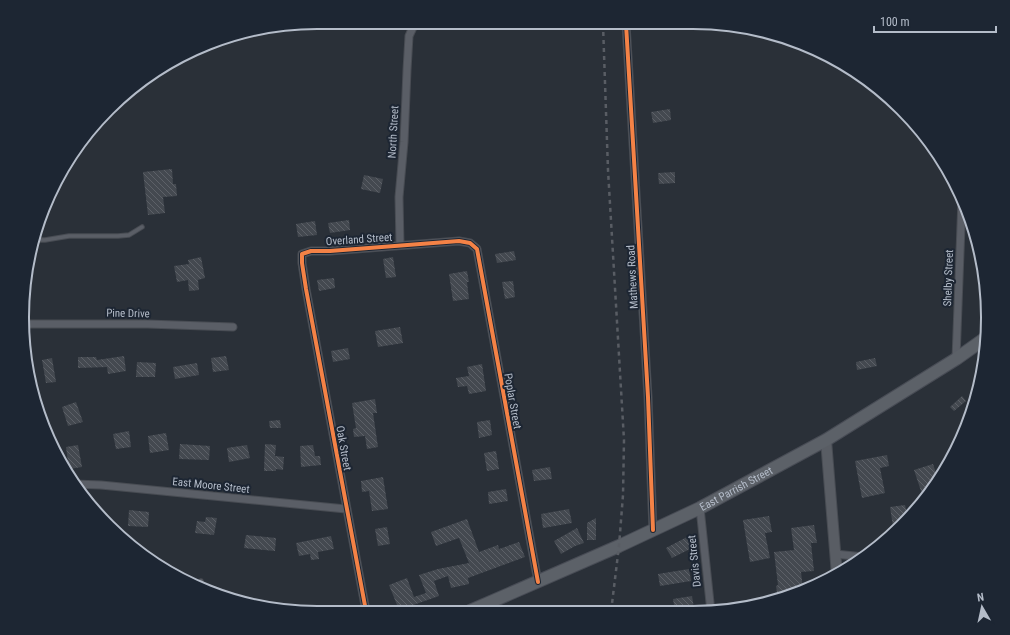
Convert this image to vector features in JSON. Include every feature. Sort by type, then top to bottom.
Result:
[{"type":"main road","name":"East Parrish Street","points":[[482,606],[700,508],[826,440],[956,359],[980,342]]},
{"type":"street","name":"North Street","points":[[400,245],[400,197],[408,50],[409,36],[412,29]]},
{"type":"street","name":"Mathews Road","points":[[626,29],[647,390],[653,530]]},
{"type":"street","name":"Shelby Street","points":[[956,359],[961,213]]},
{"type":"street","name":"Overland Street","points":[[306,289],[302,254],[311,251],[330,251],[453,241]]},
{"type":"street","name":"Poplar Street","points":[[453,241],[470,243],[477,249],[538,582]]},
{"type":"street","name":"Oak Street","points":[[306,289],[365,606]]},
{"type":"street","name":"Pine Drive","points":[[29,324],[147,324],[233,327]]},
{"type":"street","points":[[826,440],[836,567]]},
{"type":"street","name":"East Moore Street","points":[[83,484],[346,509]]},
{"type":"street","name":"Davis Street","points":[[700,508],[709,605]]},
{"type":"street","points":[[835,554],[854,556]]},
{"type":"lane","points":[[40,240],[69,236],[118,236],[129,234],[142,227]]},
{"type":"building","points":[[670,109],[671,120],[653,123],[651,112]]},
{"type":"building","points":[[172,169],[173,184],[176,184],[177,196],[163,197],[165,213],[148,215],[143,172]]},
{"type":"building","points":[[675,172],[675,183],[659,184],[658,173]]},
{"type":"building","points":[[364,175],[383,179],[380,193],[361,189]]},
{"type":"building","points":[[349,220],[350,230],[330,233],[328,223]]},
{"type":"building","points":[[315,221],[317,235],[298,237],[296,224]]},
{"type":"building","points":[[514,251],[516,260],[497,263],[495,254]]},
{"type":"building","points":[[201,257],[205,278],[198,280],[199,290],[189,291],[188,280],[177,282],[174,266],[189,264],[188,260]]},
{"type":"building","points":[[393,257],[396,277],[386,278],[383,259]]},
{"type":"building","points":[[467,271],[469,282],[467,282],[469,299],[453,301],[449,274]]},
{"type":"building","points":[[334,278],[335,288],[319,291],[317,280]]},
{"type":"building","points":[[513,281],[515,297],[505,299],[502,282]]},
{"type":"building","points":[[400,327],[403,343],[378,347],[375,331]]},
{"type":"building","points":[[348,348],[350,359],[333,362],[331,351]]},
{"type":"building","points":[[124,356],[126,371],[108,374],[107,367],[78,368],[78,357],[96,357],[97,360]]},
{"type":"building","points":[[226,356],[229,370],[213,372],[211,358]]},
{"type":"building","points":[[52,358],[56,382],[46,383],[42,360]]},
{"type":"building","points":[[875,358],[877,366],[857,370],[856,362]]},
{"type":"building","points":[[137,362],[156,363],[155,377],[136,377]]},
{"type":"building","points":[[197,363],[199,375],[175,379],[173,367]]},
{"type":"building","points":[[482,364],[486,391],[469,394],[467,386],[458,387],[456,378],[469,376],[467,367]]},
{"type":"building","points":[[962,396],[966,401],[954,411],[950,407]]},
{"type":"building","points":[[375,399],[377,413],[373,413],[378,447],[367,449],[365,436],[354,437],[353,429],[356,428],[352,403]]},
{"type":"building","points":[[76,402],[83,422],[68,426],[62,407]]},
{"type":"building","points":[[280,420],[281,428],[270,428],[269,421]]},
{"type":"building","points":[[490,420],[492,435],[479,438],[477,422]]},
{"type":"building","points":[[129,431],[131,447],[116,449],[113,434]]},
{"type":"building","points":[[166,433],[169,450],[150,453],[148,436]]},
{"type":"building","points":[[180,444],[210,446],[209,460],[179,459]]},
{"type":"building","points":[[265,444],[276,445],[275,456],[284,457],[283,470],[276,469],[276,471],[264,471]]},
{"type":"building","points":[[78,445],[82,467],[72,469],[68,462],[66,447]]},
{"type":"building","points":[[247,445],[250,458],[229,462],[227,448]]},
{"type":"building","points":[[313,445],[315,456],[320,456],[321,465],[301,467],[300,446]]},
{"type":"building","points":[[496,451],[499,469],[487,471],[484,453]]},
{"type":"building","points":[[887,455],[889,466],[880,468],[885,493],[862,498],[855,461]]},
{"type":"building","points":[[933,464],[936,472],[921,492],[914,470]]},
{"type":"building","points":[[550,467],[552,479],[534,481],[532,470]]},
{"type":"building","points":[[383,477],[388,509],[372,511],[369,491],[362,492],[361,481]]},
{"type":"building","points":[[506,489],[508,501],[489,504],[488,492]]},
{"type":"building","points":[[905,505],[906,511],[893,526],[890,507]]},
{"type":"building","points":[[569,509],[572,523],[543,528],[541,514]]},
{"type":"building","points":[[129,510],[149,512],[148,527],[128,526]]},
{"type":"building","points":[[769,516],[772,532],[765,533],[770,558],[750,562],[743,520]]},
{"type":"building","points":[[206,517],[217,518],[214,535],[195,533],[197,521],[205,522]]},
{"type":"building","points":[[596,518],[596,540],[587,540],[587,523]]},
{"type":"building","points":[[467,519],[479,552],[498,545],[499,549],[519,542],[525,557],[468,578],[469,584],[451,588],[448,576],[434,581],[439,596],[410,606],[397,606],[389,585],[407,578],[414,597],[426,593],[419,575],[438,569],[469,563],[459,538],[436,546],[431,532]]},
{"type":"building","points":[[814,525],[817,543],[811,543],[814,571],[801,572],[802,584],[777,593],[776,586],[778,585],[774,552],[794,550],[791,528]]},
{"type":"building","points":[[387,527],[390,544],[378,546],[375,529]]},
{"type":"building","points":[[577,528],[584,543],[561,554],[554,541]]},
{"type":"building","points":[[246,535],[276,538],[275,551],[244,548]]},
{"type":"building","points":[[331,536],[334,549],[318,552],[319,559],[311,560],[310,554],[299,556],[296,543]]},
{"type":"building","points":[[687,537],[692,548],[672,558],[666,548]]},
{"type":"building","points":[[689,569],[691,581],[660,586],[658,574]]},
{"type":"building","points":[[692,596],[694,606],[674,606],[673,599]]},
{"type":"railway","points":[[603,29],[608,170],[624,440],[623,495],[612,606]]},
{"type":"cycle path","points":[[626,29],[648,397],[653,530]]},
{"type":"cycle path","points":[[365,606],[302,263],[302,254],[311,251],[330,251],[459,241],[470,243],[477,249],[538,582]]}]
